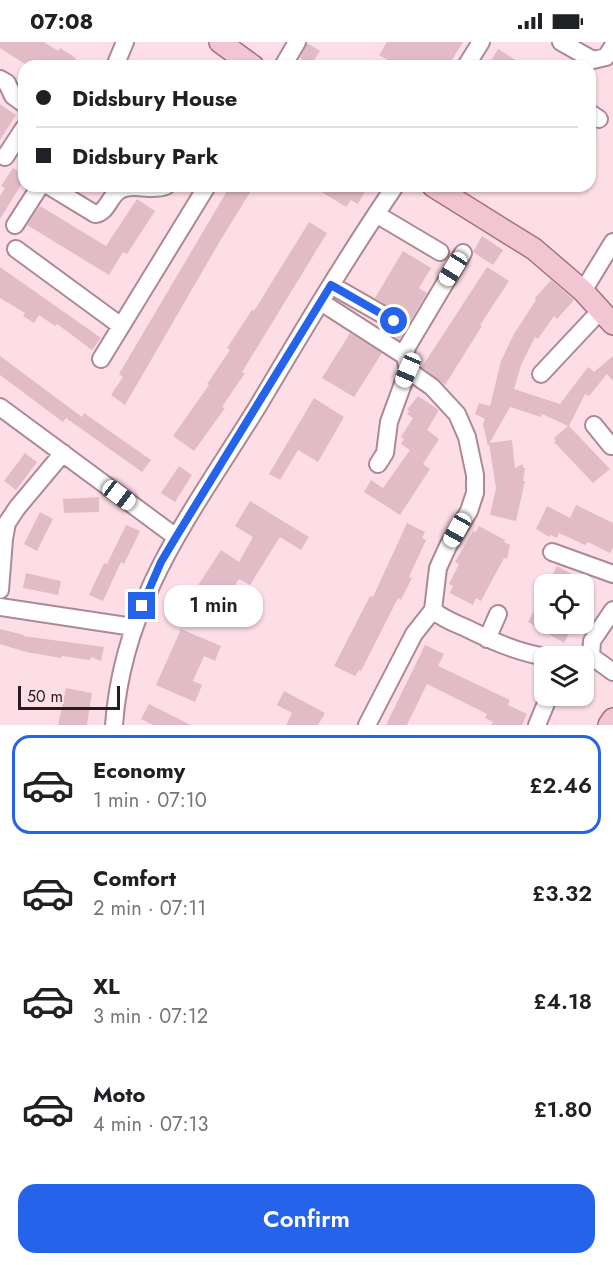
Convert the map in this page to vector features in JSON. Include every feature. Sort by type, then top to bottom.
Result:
[{"type":"main road","points":[[222,43],[245,60]]},
{"type":"main road","points":[[443,192],[534,249],[583,291],[607,317]]},
{"type":"main road","points":[[609,725],[613,719]]},
{"type":"street","points":[[118,60],[125,42]]},
{"type":"street","points":[[286,60],[297,42]]},
{"type":"street","points":[[470,60],[481,42]]},
{"type":"street","points":[[561,42],[580,60]]},
{"type":"street","points":[[593,60],[606,57],[613,46]]},
{"type":"street","points":[[0,79],[7,83],[13,96],[18,100]]},
{"type":"street","points":[[5,157],[18,138]]},
{"type":"street","points":[[15,225],[36,192]]},
{"type":"street","points":[[59,192],[94,214],[103,212],[116,192]]},
{"type":"street","points":[[101,359],[203,192]]},
{"type":"street","points":[[114,725],[116,694],[133,627],[161,562],[331,285],[391,192]]},
{"type":"street","points":[[376,214],[440,252]]},
{"type":"street","points":[[583,291],[613,242]]},
{"type":"street","points":[[16,249],[121,326]]},
{"type":"street","points":[[378,464],[385,453],[389,422],[406,363],[409,343],[463,253]]},
{"type":"street","points":[[331,285],[394,321]]},
{"type":"street","points":[[321,302],[406,363],[457,414],[467,437],[475,475],[475,493],[469,511],[438,568],[433,610],[414,634],[367,725]]},
{"type":"street","points":[[541,374],[607,317]]},
{"type":"street","points":[[0,407],[176,537]]},
{"type":"street","points":[[0,590],[7,523],[16,508],[63,453]]},
{"type":"street","points":[[552,552],[613,574]]},
{"type":"street","points":[[0,607],[133,627]]},
{"type":"street","points":[[433,610],[487,639],[514,650],[534,654]]},
{"type":"street","points":[[590,646],[613,610]]},
{"type":"street","points":[[487,639],[498,614]]},
{"type":"street","points":[[594,662],[613,672]]},
{"type":"street","points":[[537,725],[545,706]]},
{"type":"building","points":[[0,42],[44,42],[76,58],[75,60],[19,60],[0,48]]},
{"type":"building","points":[[387,42],[463,42],[452,60],[388,60],[379,55]]},
{"type":"building","points":[[307,43],[320,51],[314,60],[300,58]]},
{"type":"building","points":[[498,49],[515,60],[492,60]]},
{"type":"building","points":[[0,104],[16,115],[0,140]]},
{"type":"building","points":[[13,168],[18,171],[18,190],[0,219],[0,196],[5,188],[1,186]]},
{"type":"building","points":[[226,192],[250,192],[125,405],[111,395],[123,377],[119,374]]},
{"type":"building","points":[[322,192],[365,192],[358,204],[351,200],[346,207]]},
{"type":"building","points":[[137,199],[155,211],[127,254],[123,252],[109,275],[27,225],[40,206],[106,246]]},
{"type":"building","points":[[309,222],[327,233],[242,372],[245,373],[222,407],[225,408],[194,451],[173,436],[209,385],[207,384],[230,350],[227,348],[252,310],[254,311]]},
{"type":"building","points":[[482,236],[503,250],[493,265],[473,252]]},
{"type":"building","points":[[403,251],[431,268],[419,288],[427,293],[399,340],[390,334],[403,327],[403,315],[375,298]]},
{"type":"building","points":[[0,267],[101,338],[92,350],[57,324],[55,326],[39,315],[34,323],[23,316],[25,313],[0,298]]},
{"type":"building","points":[[487,267],[509,281],[445,385],[422,367]]},
{"type":"building","points":[[551,280],[574,300],[557,319],[554,316],[538,339],[535,337],[521,365],[514,389],[560,404],[588,367],[594,372],[613,356],[613,381],[607,374],[589,396],[585,394],[569,426],[610,469],[593,483],[554,442],[556,441],[554,438],[568,426],[542,414],[541,417],[510,407],[488,446],[483,424],[485,419],[475,414],[479,403],[490,406],[501,361],[514,334],[536,300],[535,298]]},
{"type":"building","points":[[350,333],[382,353],[354,397],[322,378]]},
{"type":"building","points":[[0,356],[82,417],[84,413],[151,460],[142,472],[66,418],[63,422],[0,375]]},
{"type":"building","points":[[418,396],[439,410],[427,430],[439,439],[423,464],[430,469],[400,515],[364,492],[371,480],[383,488],[410,450],[401,444],[404,439],[401,437],[413,418],[407,414],[409,411],[407,410]]},
{"type":"building","points":[[314,398],[344,417],[318,462],[298,450],[280,480],[269,474]]},
{"type":"building","points":[[512,440],[515,468],[523,464],[525,468],[523,481],[525,481],[516,521],[490,515],[496,488],[489,443]]},
{"type":"building","points":[[25,453],[37,462],[16,490],[4,481]]},
{"type":"building","points":[[179,466],[192,475],[175,502],[161,493]]},
{"type":"building","points":[[99,497],[99,512],[64,513],[63,499]]},
{"type":"building","points":[[250,501],[309,537],[301,550],[280,537],[250,585],[239,579],[223,603],[233,610],[225,622],[189,599],[221,550],[239,562],[253,537],[235,526]]},
{"type":"building","points":[[576,505],[613,523],[613,547],[610,553],[588,542],[585,545],[559,533],[557,538],[550,535],[549,537],[536,529],[547,506],[570,518]]},
{"type":"building","points":[[40,512],[53,519],[37,551],[24,544]]},
{"type":"building","points":[[407,523],[425,532],[422,538],[426,540],[401,600],[398,598],[361,671],[359,670],[355,676],[334,666],[370,596],[373,597]]},
{"type":"building","points":[[126,525],[140,531],[124,564],[121,562],[103,601],[89,595]]},
{"type":"building","points":[[479,526],[510,545],[507,559],[504,558],[481,601],[476,598],[473,605],[450,593],[453,586],[449,584],[459,564],[455,562],[473,531],[476,532]]},
{"type":"building","points":[[557,566],[572,574],[553,574]]},
{"type":"building","points":[[26,573],[61,581],[58,595],[23,588]]},
{"type":"building","points":[[534,610],[534,626],[528,622]]},
{"type":"building","points":[[0,629],[23,636],[104,647],[101,661],[91,657],[90,660],[62,656],[61,658],[26,652],[0,644]]},
{"type":"building","points":[[181,629],[221,646],[215,661],[204,656],[193,681],[202,685],[195,702],[156,685]]},
{"type":"building","points":[[549,634],[569,634],[564,643]]},
{"type":"building","points":[[425,645],[444,654],[438,666],[510,700],[508,705],[527,714],[522,725],[491,725],[493,722],[485,718],[487,714],[427,684],[407,725],[386,725]]},
{"type":"building","points":[[66,688],[92,693],[87,725],[58,725]]},
{"type":"building","points":[[284,691],[325,713],[318,725],[286,725],[292,713],[277,705]]},
{"type":"building","points":[[149,704],[191,725],[153,725],[141,719]]},
{"type":"route","points":[[142,606],[161,562],[331,285],[394,321]]}]
